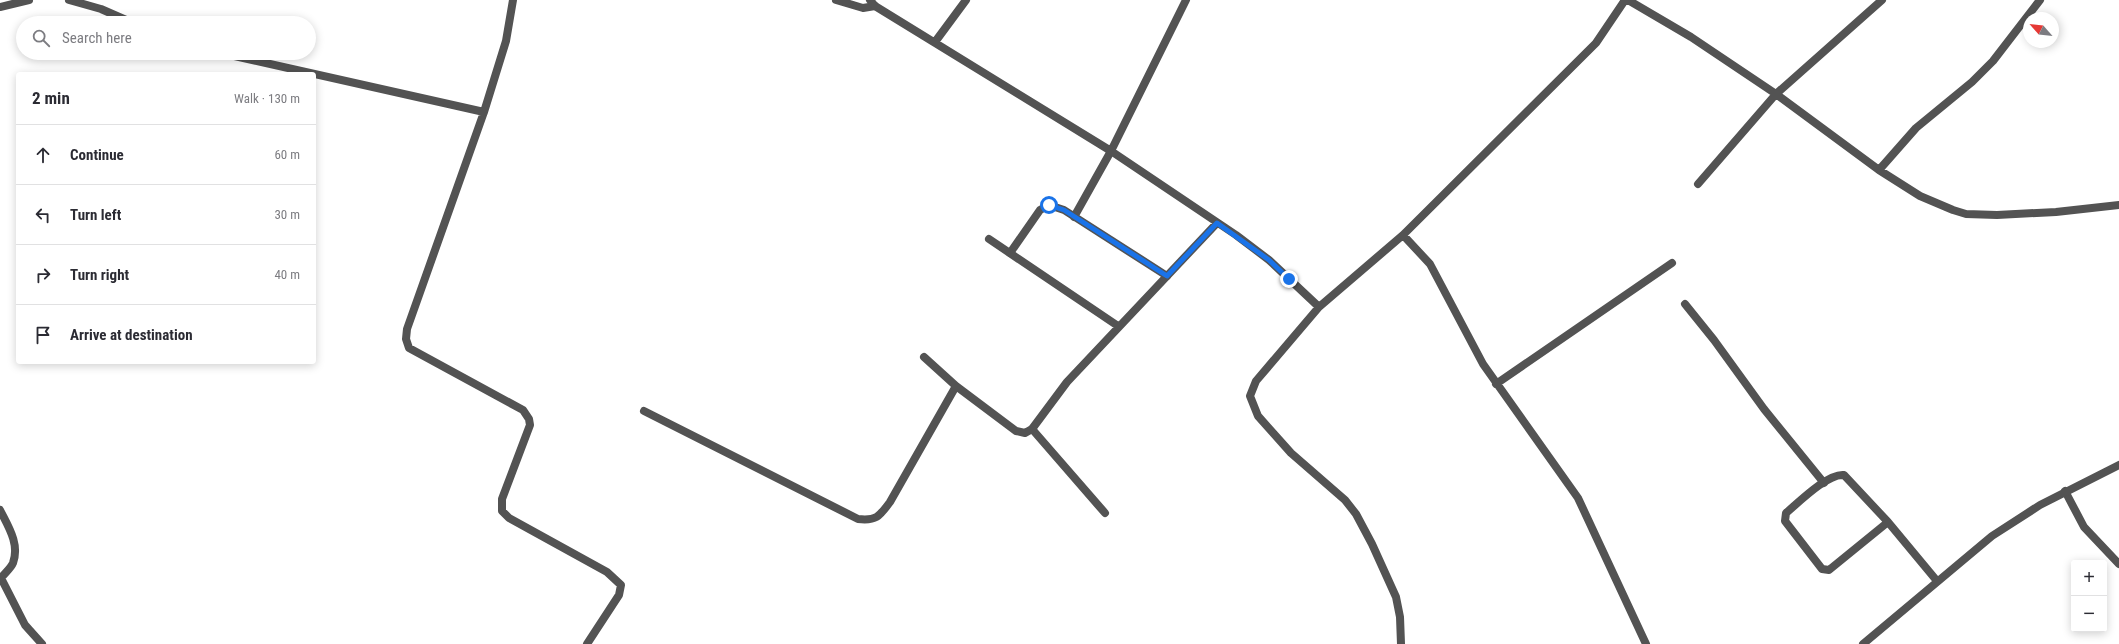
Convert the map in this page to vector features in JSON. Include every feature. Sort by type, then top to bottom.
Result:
[{"type":"street","points":[[0,7],[29,0]]},
{"type":"street","points":[[69,0],[101,9],[117,16]]},
{"type":"street","points":[[513,0],[506,41],[484,112],[407,328],[406,339],[409,348],[523,410],[529,419],[530,425],[502,499],[502,511],[509,518],[607,572],[621,585],[619,595],[587,644]]},
{"type":"street","points":[[836,0],[863,8],[873,3],[1111,151],[1269,260],[1319,308]]},
{"type":"street","points":[[934,42],[966,0]]},
{"type":"street","points":[[1074,217],[1111,151],[1186,0]]},
{"type":"street","points":[[1401,644],[1400,617],[1396,597],[1372,544],[1356,514],[1345,500],[1291,452],[1258,416],[1250,396],[1256,381],[1319,308],[1403,235],[1596,43],[1625,0]]},
{"type":"street","points":[[1628,0],[1691,37],[1776,94],[1879,170],[1931,202],[1966,214],[1982,216],[2056,212],[2119,205]]},
{"type":"street","points":[[1698,184],[1776,94],[1882,0]]},
{"type":"street","points":[[1879,170],[1916,128],[1966,87],[1993,61],[2040,0]]},
{"type":"street","points":[[251,60],[305,72]]},
{"type":"street","points":[[316,74],[484,112]]},
{"type":"street","points":[[1010,253],[1040,210],[1049,205],[1064,210],[1167,276]]},
{"type":"street","points":[[924,358],[956,386],[1016,431],[1025,432],[1032,429],[1067,382],[1118,326],[1217,223]]},
{"type":"street","points":[[1403,235],[1430,264],[1469,341],[1496,384],[1578,498],[1646,644]]},
{"type":"street","points":[[989,239],[1118,326]]},
{"type":"street","points":[[1496,384],[1672,263]]},
{"type":"street","points":[[1685,304],[1714,340],[1764,409],[1824,483]]},
{"type":"street","points":[[644,411],[851,515],[868,520],[879,517],[890,502],[956,386]]},
{"type":"street","points":[[1032,429],[1105,513]]},
{"type":"street","points":[[1863,644],[1992,536],[2065,492],[2119,465]]},
{"type":"street","points":[[1888,522],[1829,570],[1822,569],[1785,521],[1786,513],[1824,483],[1838,474],[1844,475],[1888,522],[1937,581]]},
{"type":"street","points":[[2065,492],[2084,527],[2119,564]]},
{"type":"street","points":[[0,510],[14,540],[15,552],[13,564],[1,578],[26,625],[42,644]]},
{"type":"route","points":[[1049,205],[1064,210],[1167,276],[1217,223],[1236,235],[1269,260],[1289,279]]}]
